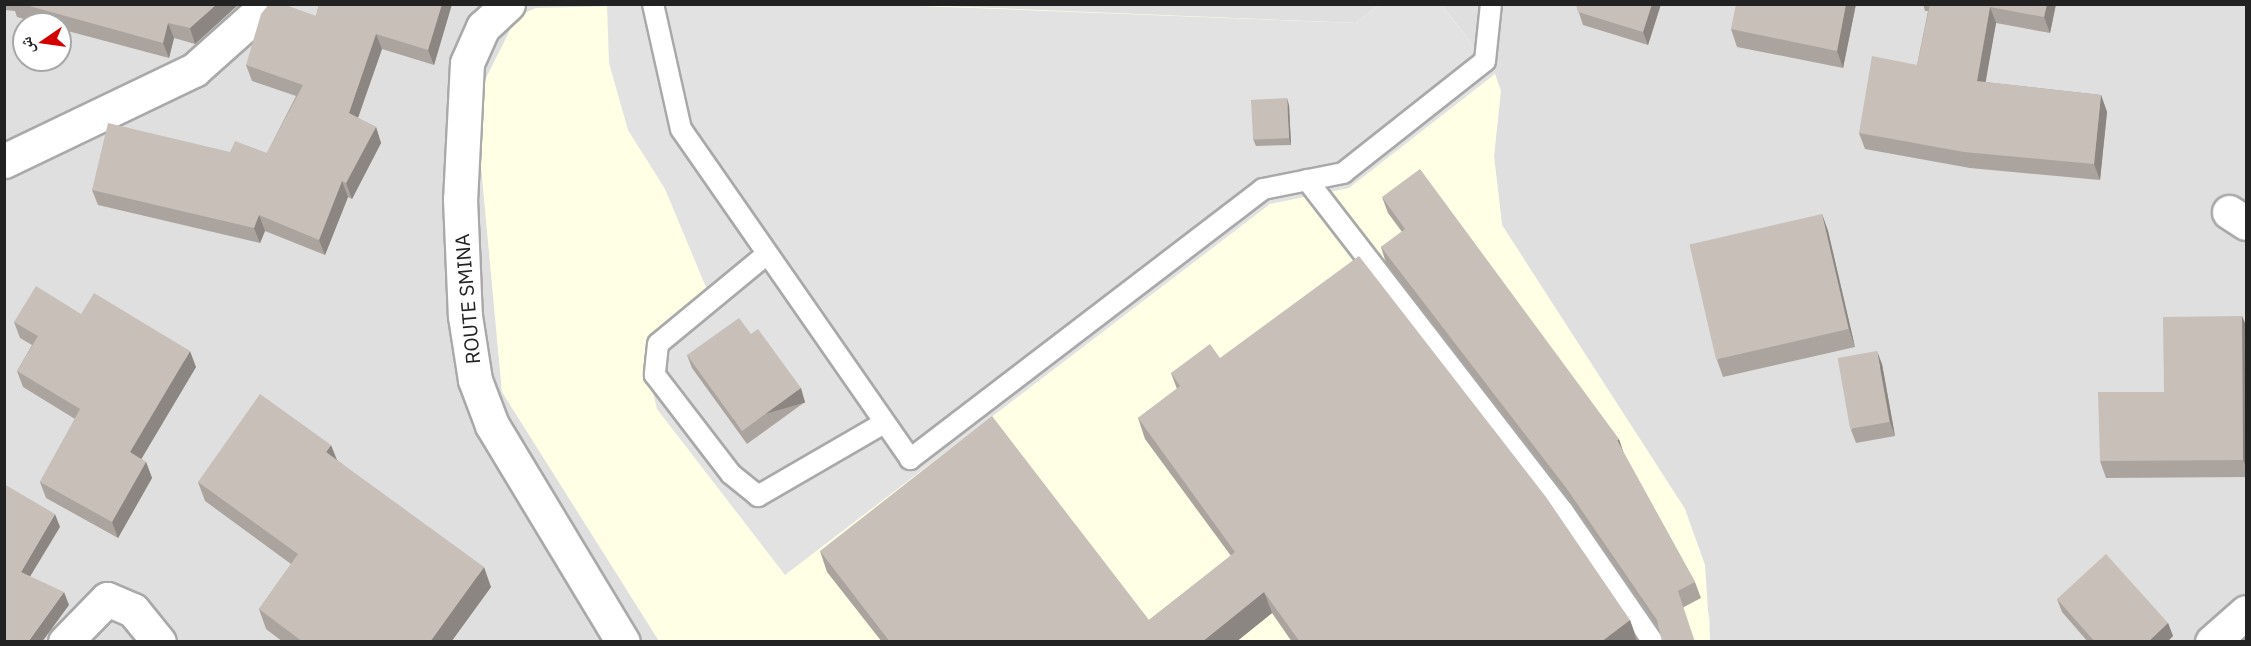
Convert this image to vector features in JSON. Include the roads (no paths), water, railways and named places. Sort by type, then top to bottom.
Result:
[{"type":"street","points":[[4,161],[194,70],[258,13],[263,4]]},
{"type":"street","name":"ROUTE SMINA","points":[[508,4],[483,27],[467,63],[460,199],[465,316],[475,380],[492,425],[622,642]]},
{"type":"street","points":[[65,642],[107,598],[133,610],[159,642]]},
{"type":"street","points":[[2212,642],[2247,612]]},
{"type":"lane","points":[[653,4],[681,129],[910,459],[1263,189],[1343,173],[1485,61],[1491,4]]},
{"type":"lane","points":[[1307,180],[1563,511],[1653,642]]},
{"type":"lane","points":[[767,254],[657,344],[655,375],[731,474],[758,496],[884,423]]}]
